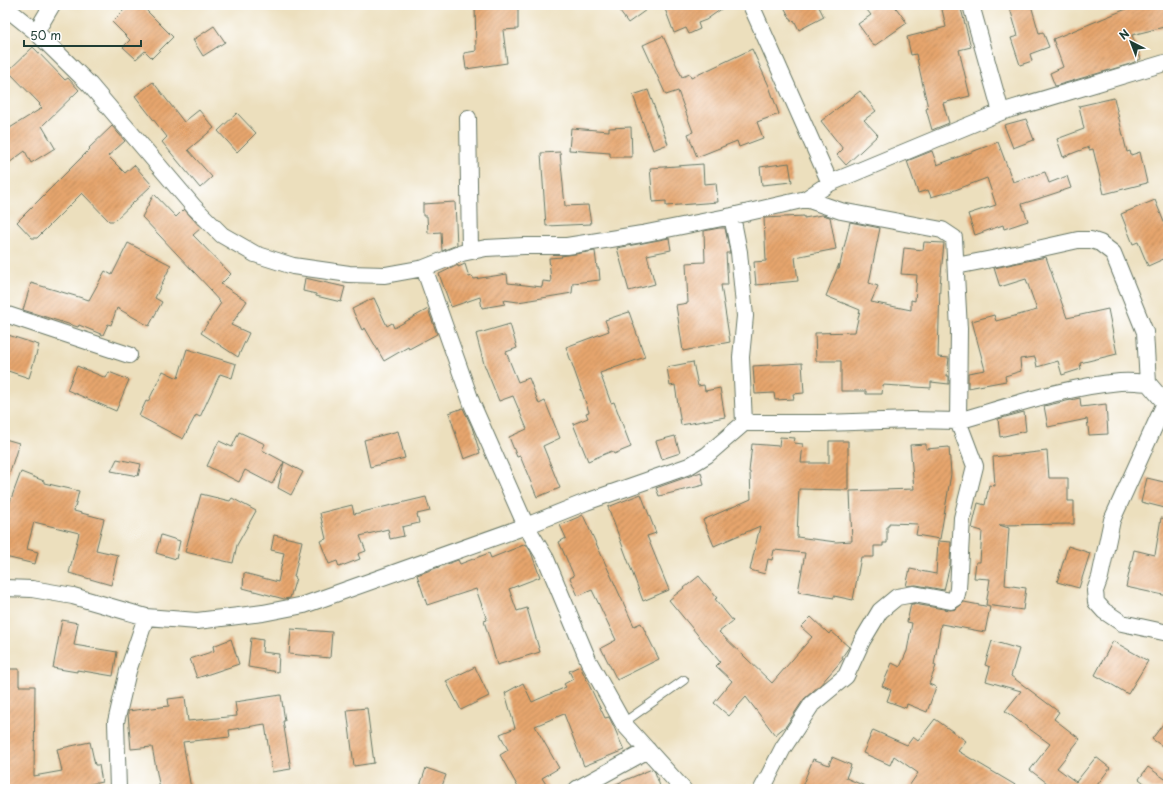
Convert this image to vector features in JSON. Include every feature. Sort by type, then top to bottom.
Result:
[{"type":"street","points":[[36,32],[52,5]]},
{"type":"street","points":[[751,5],[830,184]]},
{"type":"street","points":[[971,5],[1001,112]]},
{"type":"street","points":[[5,7],[36,32],[90,85],[194,207],[222,235],[255,254],[293,266],[349,274],[385,275],[424,268],[462,253],[486,248],[567,246],[642,234],[806,199],[830,184],[1001,112],[1168,62]]},
{"type":"street","points":[[468,118],[470,251]]},
{"type":"street","points":[[762,789],[782,748],[812,704],[846,676],[862,641],[880,611],[897,597],[914,594],[951,601],[956,598],[958,588],[962,518],[975,466],[958,421],[959,329],[954,238],[942,230],[842,211],[806,199]]},
{"type":"street","points":[[732,216],[739,252],[745,316],[741,357],[744,423]]},
{"type":"street","points":[[956,266],[1078,240],[1091,240],[1100,243],[1113,253],[1144,332],[1148,382],[1167,402],[1112,520],[1100,577],[1095,591],[1096,602],[1104,611],[1122,623],[1168,633]]},
{"type":"street","points":[[424,268],[472,404],[526,526],[546,559],[589,662],[623,723],[683,789]]},
{"type":"street","points":[[5,314],[129,355]]},
{"type":"street","points":[[5,588],[32,589],[73,596],[146,617],[197,621],[263,613],[304,605],[689,466],[707,455],[744,423],[824,424],[911,420],[958,421],[1072,390],[1121,382],[1148,382]]},
{"type":"street","points":[[118,789],[116,722],[128,671],[146,617]]},
{"type":"street","points":[[577,789],[648,750]]},
{"type":"lane","points":[[623,723],[684,680]]},
{"type":"building","points":[[129,5],[141,5],[173,37],[152,58],[145,51],[136,59],[123,47],[130,40],[112,22]]},
{"type":"building","points":[[475,5],[518,5],[518,29],[503,30],[507,63],[466,69],[464,53],[476,51]]},
{"type":"building","points":[[615,5],[653,5],[628,23]]},
{"type":"building","points":[[675,5],[727,5],[706,20],[698,23],[700,29],[689,34],[686,28],[674,33],[665,9]]},
{"type":"building","points":[[783,5],[818,5],[824,17],[799,30],[794,20],[792,22]]},
{"type":"building","points":[[874,5],[894,5],[907,23],[874,46],[858,24],[871,15],[867,10]]},
{"type":"building","points":[[941,5],[960,5],[971,47],[959,50],[970,96],[943,103],[949,123],[932,130],[926,109],[928,108],[916,54],[911,55],[907,37],[946,27]]},
{"type":"building","points":[[1009,5],[1031,5],[1039,33],[1043,32],[1049,47],[1030,54],[1032,61],[1020,65],[1011,38],[1018,36]]},
{"type":"building","points":[[1136,5],[1168,5],[1168,26],[1132,35],[1141,59],[1130,64],[1055,86],[1050,73],[1063,67],[1053,39]]},
{"type":"building","points":[[214,26],[225,42],[203,56],[193,40]]},
{"type":"building","points":[[663,36],[682,77],[690,74],[691,78],[752,49],[769,86],[779,114],[757,122],[763,138],[739,147],[737,141],[697,157],[688,134],[693,132],[678,91],[666,95],[643,45]]},
{"type":"building","points":[[33,47],[65,80],[68,78],[79,90],[42,126],[55,148],[31,163],[25,151],[5,166],[5,131],[42,108],[39,105],[40,104],[8,71]]},
{"type":"building","points":[[153,82],[184,122],[199,110],[214,128],[188,150],[212,177],[200,188],[162,142],[167,137],[135,96]]},
{"type":"building","points":[[648,90],[668,144],[653,150],[633,95]]},
{"type":"building","points":[[860,91],[876,111],[864,120],[878,135],[846,165],[837,155],[843,149],[821,121]]},
{"type":"building","points":[[1114,98],[1127,152],[1130,151],[1131,155],[1140,152],[1147,183],[1104,194],[1093,149],[1089,150],[1089,147],[1063,157],[1057,139],[1084,129],[1079,106]]},
{"type":"building","points":[[237,113],[256,133],[237,152],[218,131]]},
{"type":"building","points":[[1026,119],[1034,140],[1013,148],[1004,125]]},
{"type":"building","points":[[112,126],[125,141],[108,156],[125,173],[134,165],[152,185],[114,221],[109,221],[82,193],[37,238],[32,238],[17,222]]},
{"type":"building","points":[[631,127],[632,157],[610,157],[610,153],[569,150],[571,128],[609,131],[609,128]]},
{"type":"building","points":[[998,142],[1013,182],[1045,172],[1049,183],[1067,176],[1071,188],[1022,204],[1028,221],[1004,229],[1003,225],[975,235],[968,214],[996,205],[987,178],[931,197],[928,190],[918,193],[907,161],[932,151],[937,165]]},
{"type":"building","points":[[560,152],[565,206],[588,205],[591,224],[546,226],[541,153]]},
{"type":"building","points":[[789,163],[792,182],[762,185],[760,167]]},
{"type":"building","points":[[703,164],[704,184],[716,183],[718,202],[666,206],[666,201],[653,202],[650,168]]},
{"type":"building","points":[[154,194],[176,217],[184,209],[201,228],[193,235],[231,274],[221,284],[247,301],[231,325],[249,333],[238,357],[201,333],[221,303],[210,291],[211,290],[142,217]]},
{"type":"building","points":[[1155,200],[1168,232],[1168,257],[1148,266],[1138,242],[1133,244],[1121,214]]},
{"type":"building","points":[[455,202],[457,245],[442,251],[441,232],[428,233],[427,216],[423,216],[423,204]]},
{"type":"building","points":[[822,215],[830,217],[836,249],[795,257],[798,281],[756,285],[754,262],[766,261],[764,218],[804,216],[804,218]]},
{"type":"building","points":[[850,222],[880,228],[869,283],[878,286],[871,302],[911,310],[911,300],[915,301],[917,275],[901,274],[904,248],[923,250],[924,242],[944,243],[940,285],[938,357],[949,358],[947,376],[949,376],[949,384],[931,382],[931,388],[883,385],[882,394],[866,394],[866,391],[841,391],[841,361],[816,361],[815,333],[855,332],[860,310],[826,296],[839,264],[839,269]]},
{"type":"building","points":[[725,228],[730,253],[726,253],[728,285],[721,285],[730,342],[683,351],[676,305],[688,303],[686,263],[705,262],[704,231]]},
{"type":"building","points":[[669,238],[671,250],[647,255],[655,284],[629,291],[617,248]]},
{"type":"building","points":[[128,243],[171,265],[155,298],[162,302],[149,326],[117,308],[111,325],[108,324],[103,335],[79,325],[78,327],[23,310],[31,283],[89,300],[105,271],[112,275]]},
{"type":"building","points":[[595,251],[600,280],[573,283],[572,293],[518,302],[504,300],[505,304],[482,308],[480,297],[451,307],[439,274],[458,265],[458,267],[465,264],[469,277],[472,276],[474,279],[507,274],[508,283],[542,287],[543,281],[551,282],[549,258]]},
{"type":"building","points":[[1046,257],[1067,318],[1108,309],[1117,354],[1080,363],[1081,369],[1062,375],[1058,361],[1037,367],[1035,357],[1020,359],[1021,371],[1005,376],[1006,381],[968,388],[968,373],[985,370],[972,321],[994,315],[996,321],[1037,310],[1026,279],[1000,287],[994,268]]},
{"type":"building","points":[[305,278],[345,287],[341,302],[303,291]]},
{"type":"building","points":[[374,298],[387,326],[392,323],[394,328],[428,309],[437,334],[409,349],[408,347],[384,361],[365,328],[362,330],[352,309]]},
{"type":"building","points":[[629,312],[645,357],[600,373],[611,403],[614,402],[631,447],[614,454],[612,451],[588,461],[573,424],[588,418],[586,413],[589,412],[566,347],[609,331],[605,320]]},
{"type":"building","points":[[510,324],[517,348],[506,352],[518,382],[529,378],[539,404],[545,401],[560,438],[543,446],[560,488],[537,497],[520,456],[517,457],[509,437],[527,429],[513,396],[499,401],[484,364],[476,334]]},
{"type":"building","points":[[5,334],[39,345],[29,378],[5,370]]},
{"type":"building","points":[[187,349],[236,364],[232,378],[220,374],[200,417],[196,415],[183,439],[139,416],[146,401],[148,402],[163,371],[178,378]]},
{"type":"building","points":[[693,362],[698,386],[704,385],[705,391],[720,388],[725,417],[681,425],[675,385],[670,386],[667,367]]},
{"type":"building","points":[[802,363],[804,393],[793,394],[794,399],[775,400],[774,393],[755,394],[753,366]]},
{"type":"building","points":[[77,366],[106,378],[109,372],[129,380],[116,411],[67,390]]},
{"type":"building","points":[[1080,398],[1081,407],[1106,404],[1108,434],[1089,435],[1087,419],[1048,427],[1044,406]]},
{"type":"building","points":[[463,408],[472,427],[480,453],[464,459],[449,413]]},
{"type":"building","points":[[1024,412],[1026,431],[1000,437],[998,419]]},
{"type":"building","points":[[398,431],[405,458],[370,467],[364,440]]},
{"type":"building","points":[[239,432],[265,444],[262,450],[303,472],[291,495],[278,488],[284,462],[272,484],[245,470],[239,482],[207,466],[219,441],[232,447]]},
{"type":"building","points":[[675,436],[680,453],[662,459],[656,441]]},
{"type":"building","points":[[780,437],[795,438],[794,443],[803,444],[801,463],[829,463],[829,441],[848,441],[848,490],[799,489],[797,537],[836,542],[852,541],[850,491],[914,489],[910,445],[926,444],[926,449],[949,447],[951,474],[940,539],[916,535],[918,524],[889,523],[889,526],[887,526],[887,543],[883,543],[883,546],[874,546],[874,557],[861,557],[853,600],[834,596],[834,598],[798,592],[805,553],[774,550],[772,560],[768,559],[765,574],[750,570],[760,526],[714,546],[703,520],[751,499],[749,472],[752,444],[779,446]]},
{"type":"building","points":[[5,439],[19,443],[8,478],[5,477]]},
{"type":"building","points":[[1047,451],[1049,478],[1068,478],[1068,501],[1074,501],[1074,524],[999,525],[1009,528],[1005,585],[1026,588],[1023,610],[986,605],[990,579],[974,578],[976,562],[980,562],[982,531],[972,528],[978,503],[985,505],[989,485],[995,486],[993,457]]},
{"type":"building","points":[[117,459],[141,464],[138,476],[111,471]]},
{"type":"building","points":[[21,472],[44,481],[44,483],[79,491],[74,511],[104,519],[96,550],[118,555],[111,585],[69,573],[79,533],[34,522],[27,549],[38,552],[35,564],[5,557],[5,515]]},
{"type":"building","points":[[701,472],[704,485],[659,496],[656,488]]},
{"type":"building","points":[[1147,478],[1168,483],[1168,495],[1165,508],[1141,502]]},
{"type":"building","points":[[201,494],[230,501],[232,498],[256,511],[237,545],[233,563],[185,552]]},
{"type":"building","points":[[641,494],[656,533],[647,536],[669,590],[643,601],[608,507]]},
{"type":"building","points":[[426,497],[430,511],[417,514],[419,523],[402,527],[404,536],[390,539],[388,529],[360,536],[366,551],[358,554],[360,559],[339,567],[337,561],[329,564],[320,541],[326,539],[320,513],[352,505],[354,514]]},
{"type":"building","points":[[583,515],[634,626],[641,623],[659,659],[617,680],[601,648],[616,640],[592,590],[578,596],[570,578],[574,576],[559,542],[566,538],[560,525]]},
{"type":"building","points":[[1161,518],[1168,519],[1168,596],[1126,587],[1134,550],[1155,555]]},
{"type":"building","points":[[161,535],[180,541],[176,559],[156,553]]},
{"type":"building","points":[[274,535],[302,541],[294,577],[296,578],[290,598],[284,599],[243,588],[244,573],[278,582],[284,553],[271,550]]},
{"type":"building","points":[[938,541],[951,542],[950,565],[944,590],[916,585],[906,586],[910,569],[936,574]]},
{"type":"building","points":[[526,544],[531,552],[540,577],[509,589],[517,611],[527,608],[540,652],[497,665],[484,621],[487,620],[476,589],[427,605],[417,575],[458,560],[460,564],[489,553],[491,558]]},
{"type":"building","points":[[1068,546],[1090,553],[1079,588],[1057,582]]},
{"type":"building","points":[[699,576],[733,621],[719,632],[772,683],[812,637],[801,627],[811,617],[829,634],[831,631],[849,647],[842,657],[843,659],[820,685],[804,699],[786,726],[775,735],[746,697],[729,716],[714,703],[732,681],[716,666],[720,662],[669,600]]},
{"type":"building","points":[[964,602],[990,607],[985,632],[941,624],[934,665],[936,666],[929,684],[936,687],[927,712],[907,704],[906,708],[887,701],[891,690],[882,686],[892,663],[900,667],[907,651],[912,623],[907,622],[911,604],[950,610],[956,609]]},
{"type":"building","points":[[62,620],[78,623],[74,645],[117,652],[113,676],[53,668]]},
{"type":"building","points":[[291,629],[332,632],[330,658],[289,654]]},
{"type":"building","points":[[251,638],[263,640],[262,652],[279,654],[278,672],[248,667]]},
{"type":"building","points":[[231,639],[239,664],[197,678],[190,659],[214,651],[213,646]]},
{"type":"building","points":[[992,641],[1019,649],[1011,676],[1059,712],[1054,719],[1080,739],[1057,768],[1076,782],[1096,757],[1110,768],[1094,789],[1055,789],[1030,770],[1050,744],[1005,711],[1021,691],[986,681],[990,667],[985,665]]},
{"type":"building","points":[[1113,641],[1148,661],[1128,694],[1095,675]]},
{"type":"building","points":[[580,666],[605,718],[609,717],[624,750],[584,766],[564,714],[535,726],[559,768],[542,778],[549,789],[519,789],[500,755],[508,750],[500,734],[515,728],[505,693],[523,683],[532,702],[566,687],[564,684],[573,679],[569,671]]},
{"type":"building","points":[[475,667],[489,696],[461,710],[446,681]]},
{"type":"building","points":[[5,669],[19,669],[19,686],[35,686],[34,776],[62,771],[57,749],[90,742],[95,765],[99,765],[102,782],[65,789],[5,789]]},
{"type":"building","points":[[281,695],[285,721],[283,721],[291,769],[272,772],[265,724],[229,730],[230,737],[183,742],[191,789],[160,789],[152,747],[131,749],[128,711],[169,706],[168,699],[185,697],[188,721],[237,716],[235,702]]},
{"type":"building","points":[[367,708],[374,763],[354,766],[347,710]]},
{"type":"building","points":[[1168,717],[1168,750],[1152,739]]},
{"type":"building","points":[[935,719],[966,741],[958,751],[1022,789],[907,789],[918,773],[894,756],[890,765],[863,753],[873,730],[907,745],[913,737],[918,741]]},
{"type":"building","points":[[832,757],[851,765],[846,778],[872,789],[801,789],[813,759],[829,765]]},
{"type":"building","points":[[1148,767],[1168,781],[1168,789],[1152,789],[1139,779]]},
{"type":"building","points":[[426,768],[446,775],[441,789],[419,789]]},
{"type":"building","points":[[652,769],[655,772],[661,789],[604,789]]}]
